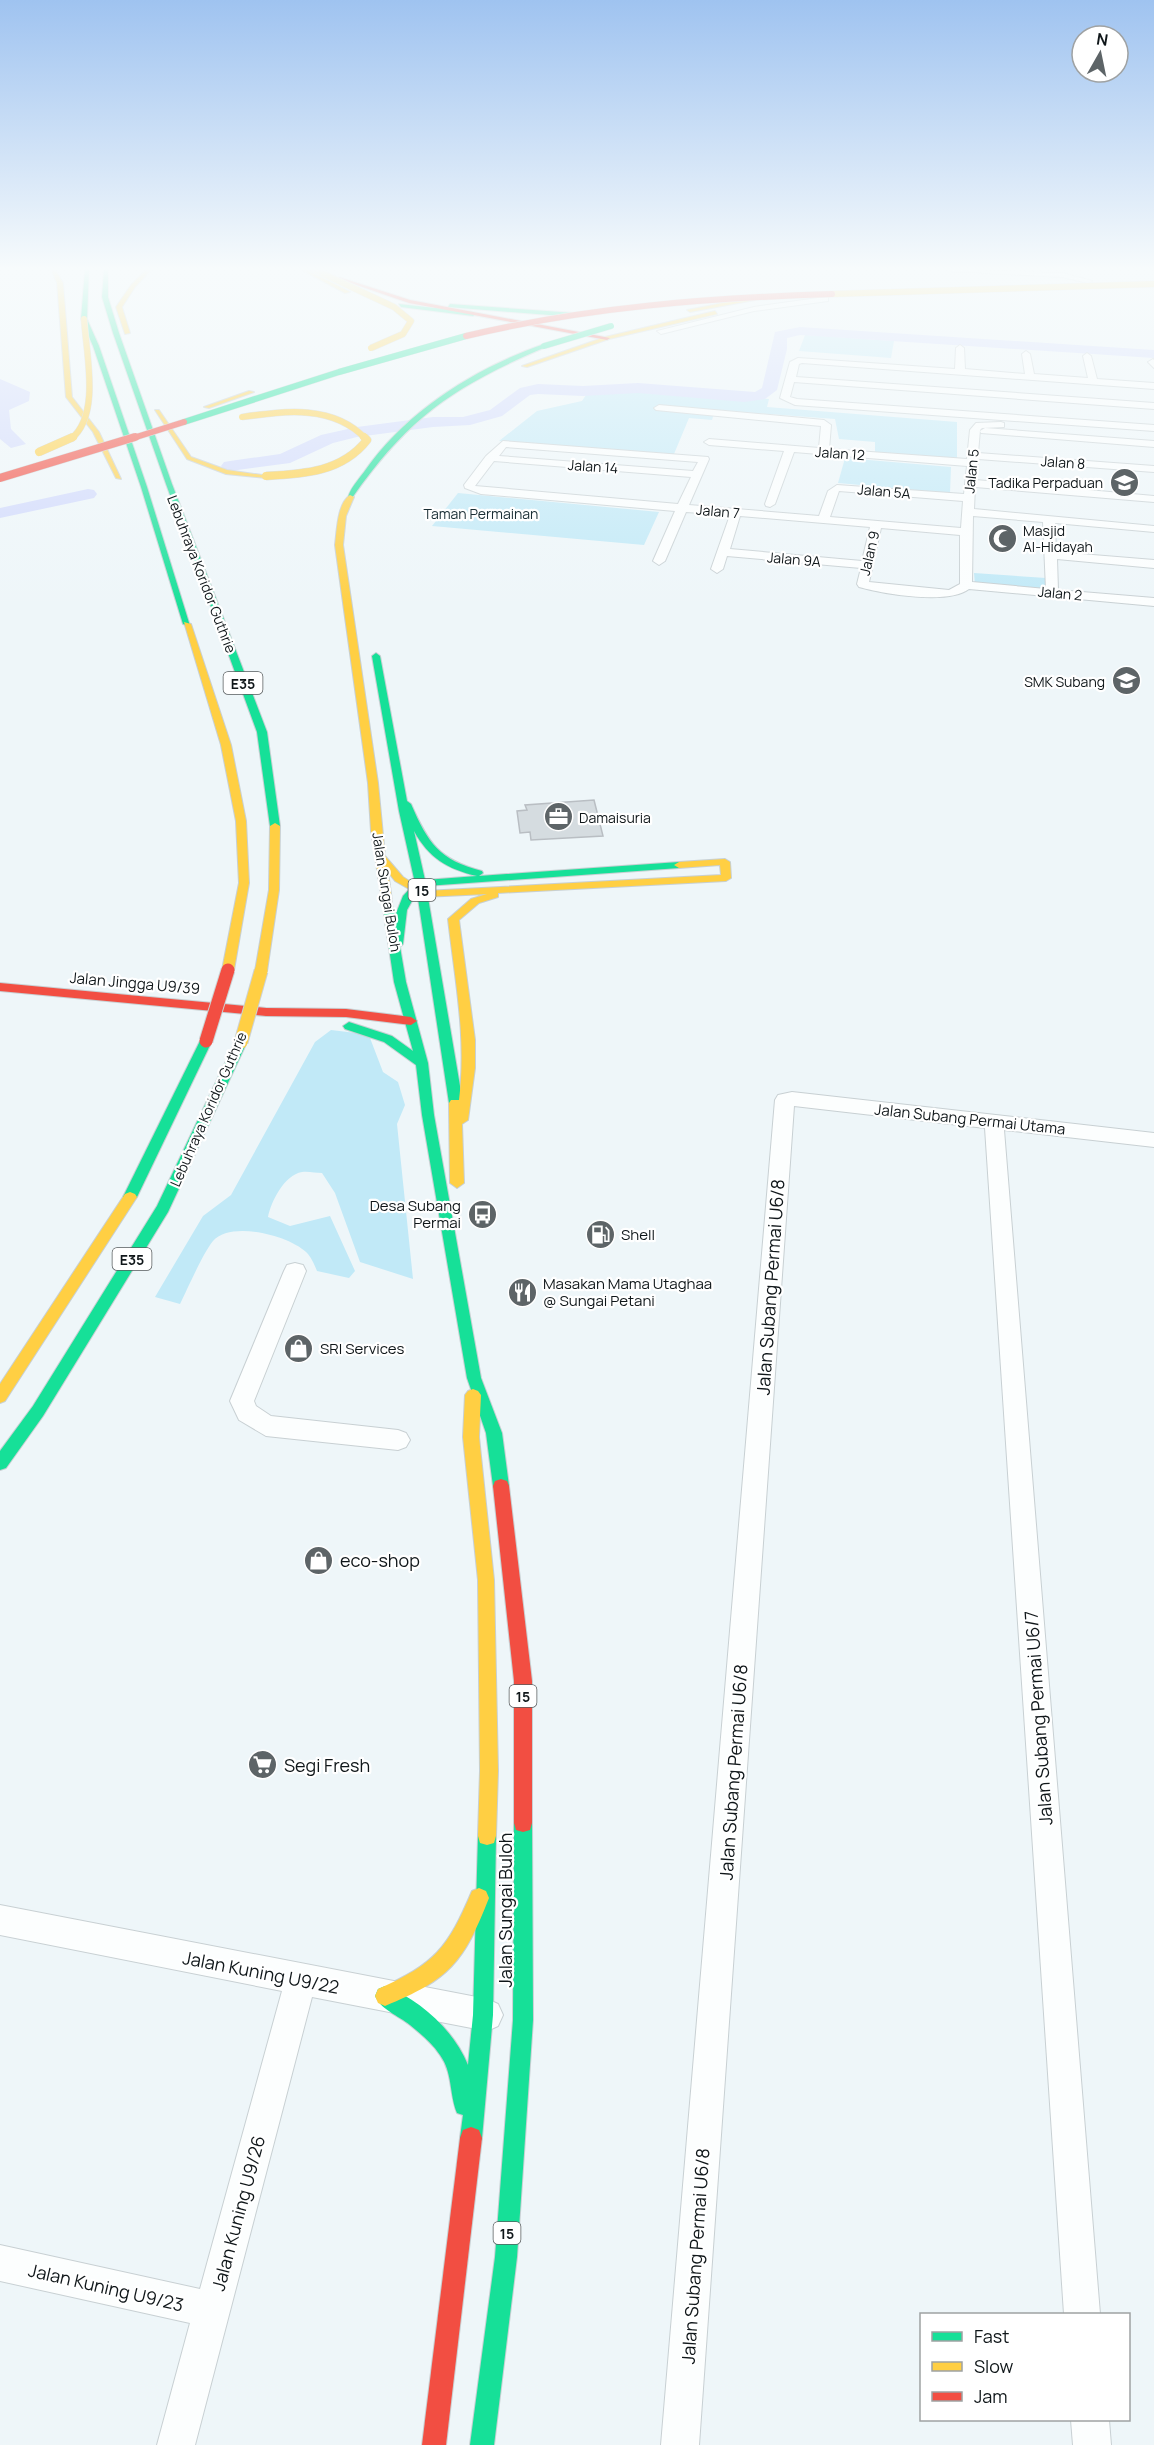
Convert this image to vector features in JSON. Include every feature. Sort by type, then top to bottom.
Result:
[{"type":"main road","points":[[68,383],[69,397],[96,432],[123,487]]},
{"type":"main road","points":[[0,464],[48,449],[79,431],[88,414],[87,383]]},
{"type":"main road","name":"Lebuhraya Koridor Guthrie","points":[[0,1397],[127,1203],[206,1041],[228,970],[243,883],[241,821],[226,745],[108,383]]},
{"type":"main road","name":"Lebuhraya Koridor Guthrie","points":[[0,1463],[38,1411],[164,1208],[241,1042],[261,971],[274,890],[274,827],[262,732],[169,484],[135,383]]},
{"type":"main road","points":[[146,383],[168,450],[165,469]]},
{"type":"main road","points":[[251,392],[275,383]]},
{"type":"main road","points":[[0,471],[178,417],[279,383]]},
{"type":"main road","points":[[0,478],[146,436],[303,383]]},
{"type":"main road","points":[[437,399],[439,394],[452,383]]},
{"type":"main road","name":"Jalan Sungai Buloh","points":[[465,383],[421,410],[377,455],[344,512],[339,544],[360,681],[381,858],[400,982],[423,1027],[422,1063],[428,1115],[474,1378],[494,1433],[512,1567],[523,1681],[523,2020],[506,2257],[482,2445]]},
{"type":"main road","points":[[452,390],[473,383]]},
{"type":"main road","points":[[146,436],[262,414],[308,413],[357,425],[367,440],[364,448],[341,463],[306,473],[266,476],[226,472],[189,458],[156,409]]},
{"type":"main road","points":[[356,489],[357,520]]},
{"type":"main road","points":[[135,503],[157,527]]},
{"type":"main road","name":"Jalan Sungai Buloh","points":[[373,640],[441,1003],[453,1086],[461,1294]]},
{"type":"main road","points":[[381,858],[393,875],[418,889],[514,883],[725,862],[726,878],[514,883],[469,872],[448,865],[432,855],[420,836],[400,790]]},
{"type":"main road","points":[[456,1163],[470,1068],[469,1040],[453,919],[475,901],[514,883]]},
{"type":"main road","points":[[396,947],[399,908],[418,889]]},
{"type":"main road","points":[[347,1020],[381,1009],[390,1003],[400,982]]},
{"type":"main road","name":"Jalan Jingga U9/39","points":[[0,987],[423,1027]]},
{"type":"main road","points":[[441,1003],[423,1027],[453,1086]]},
{"type":"main road","points":[[347,1020],[398,1042],[422,1063]]},
{"type":"main road","name":"Jalan Sungai Buloh","points":[[434,2445],[469,2158],[483,2015],[489,1771],[486,1580],[471,1437],[474,1378]]},
{"type":"main road","points":[[385,1996],[421,1982],[448,1961],[467,1932],[486,1876]]},
{"type":"main road","points":[[385,1996],[416,2015],[442,2037],[456,2063],[460,2072],[469,2158]]},
{"type":"street","points":[[790,383],[785,398],[787,401],[1154,428]]},
{"type":"street","points":[[846,383],[1154,406]]},
{"type":"street","points":[[1119,383],[1154,386]]},
{"type":"street","points":[[1034,397],[1043,408],[1047,420],[1056,429]]},
{"type":"street","points":[[1043,408],[1076,400]]},
{"type":"street","points":[[659,408],[713,428],[821,422],[826,424],[824,451]]},
{"type":"street","name":"Jalan 5","points":[[966,585],[967,513],[976,427],[988,424],[1154,436]]},
{"type":"street","points":[[659,561],[704,459],[713,428]]},
{"type":"street","name":"Jalan 12","points":[[713,428],[790,449],[972,459]]},
{"type":"street","points":[[975,430],[1154,444]]},
{"type":"street","points":[[490,458],[500,446],[507,444],[704,459]]},
{"type":"street","points":[[770,504],[790,449]]},
{"type":"street","name":"Jalan 14","points":[[490,458],[697,474]]},
{"type":"street","name":"Jalan 7","points":[[490,458],[471,483],[470,488],[481,491],[966,532]]},
{"type":"street","name":"Jalan 8","points":[[972,459],[1154,469]]},
{"type":"street","points":[[970,483],[1154,499]]},
{"type":"street","name":"Jalan 5A","points":[[823,520],[832,490],[837,488],[968,498]]},
{"type":"street","points":[[717,569],[736,513]]},
{"type":"street","points":[[967,513],[1154,529]]},
{"type":"street","points":[[1049,520],[1052,592]]},
{"type":"street","name":"Jalan 9","points":[[876,525],[862,582],[871,588],[949,594],[957,592],[966,585]]},
{"type":"street","name":"Jalan 9A","points":[[723,552],[866,565]]},
{"type":"street","points":[[1050,555],[1154,564]]},
{"type":"street","name":"Jalan 2","points":[[966,585],[1154,602]]},
{"type":"street","name":"Jalan Subang Permai Utama","points":[[787,1099],[1154,1140]]},
{"type":"street","name":"Jalan Subang Permai U6/8","points":[[681,2445],[783,1126],[787,1099]]},
{"type":"street","name":"Jalan Subang Permai U6/7","points":[[994,1122],[1082,2313]]},
{"type":"street","points":[[295,1271],[242,1401],[248,1413],[266,1426],[398,1440]]},
{"type":"street","name":"Jalan Kuning U9/22","points":[[0,1920],[300,1981],[483,2015],[523,2020]]},
{"type":"street","name":"Jalan Kuning U9/26","points":[[176,2445],[300,1981]]},
{"type":"street","name":"Jalan Kuning U9/23","points":[[0,2263],[212,2310]]},
{"type":"street","points":[[1090,2421],[1092,2445]]},
{"type":"green space","points":[[640,390],[769,399],[767,407],[957,422],[957,460],[875,453],[875,442],[839,439],[835,419],[715,410],[712,420],[689,418],[674,454],[499,441],[537,411],[582,401],[588,392]]},
{"type":"green space","points":[[845,458],[951,467],[950,493],[838,483]]},
{"type":"green space","name":"Taman Permainan","points":[[458,493],[659,512],[644,545],[432,526]]},
{"type":"green space","points":[[974,573],[1046,578],[1047,591],[975,585]]},
{"type":"green space","points":[[331,1030],[356,1033],[370,1038],[383,1072],[398,1082],[405,1105],[397,1124],[413,1279],[360,1262],[335,1193],[322,1173],[304,1172],[295,1174],[284,1184],[275,1197],[268,1217],[290,1226],[330,1216],[355,1271],[349,1278],[317,1271],[308,1254],[289,1241],[261,1233],[233,1232],[222,1235],[209,1246],[180,1304],[155,1297],[203,1216],[231,1195],[315,1042]]},
{"type":"shaded area","points":[[0,383],[9,383],[30,392],[29,401],[9,410],[11,429],[26,444],[11,448],[0,439]]},
{"type":"building","name":"Damaisuria","points":[[594,800],[603,836],[531,840],[530,832],[520,833],[517,811],[527,810],[525,805]]},
{"type":"waterway","points":[[230,466],[284,459],[327,439],[357,432],[433,422],[464,422],[496,413],[525,391],[538,389],[583,391],[638,388],[744,397],[759,396],[769,390],[771,383]]},
{"type":"waterway","points":[[0,513],[88,494]]},
{"type":"traffic: fast","points":[[109,383],[187,624]]},
{"type":"traffic: fast","points":[[134,383],[262,732],[275,826]]},
{"type":"traffic: fast","points":[[184,422],[305,383]]},
{"type":"traffic: fast","points":[[350,497],[369,468],[411,422],[466,383]]},
{"type":"traffic: fast","points":[[376,656],[404,811],[423,894],[455,1103]]},
{"type":"traffic: fast","points":[[406,804],[424,841],[440,858],[450,864],[478,873]]},
{"type":"traffic: fast","points":[[397,944],[398,926],[404,903],[421,883],[679,865]]},
{"type":"traffic: fast","points":[[387,901],[400,982],[422,1063],[428,1115],[474,1378],[494,1433],[501,1486]]},
{"type":"traffic: fast","points":[[349,1026],[388,1039],[422,1063]]},
{"type":"traffic: fast","points":[[130,1197],[206,1041]]},
{"type":"traffic: fast","points":[[0,1463],[38,1411],[163,1208],[241,1042]]},
{"type":"traffic: fast","points":[[482,2445],[506,2257],[523,2020],[523,1823]]},
{"type":"traffic: fast","points":[[471,2138],[483,2015],[487,1836]]},
{"type":"traffic: fast","points":[[385,1996],[430,2028],[448,2048],[460,2072],[465,2105]]},
{"type":"traffic: slow","points":[[68,383],[69,397],[96,432],[119,478]]},
{"type":"traffic: slow","points":[[39,452],[72,438],[82,428],[88,412],[89,383]]},
{"type":"traffic: slow","points":[[207,407],[251,392]]},
{"type":"traffic: slow","points":[[157,411],[189,458],[226,472],[266,476]]},
{"type":"traffic: slow","points":[[242,417],[292,412],[326,415],[356,428],[367,440],[359,451],[348,459],[322,470],[266,476]]},
{"type":"traffic: slow","points":[[350,497],[342,516],[339,545],[373,783],[376,831],[387,901]]},
{"type":"traffic: slow","points":[[187,624],[226,745],[241,821],[244,883],[228,970]]},
{"type":"traffic: slow","points":[[261,971],[274,890],[275,826]]},
{"type":"traffic: slow","points":[[381,858],[399,879],[423,894],[726,878],[725,862],[679,865]]},
{"type":"traffic: slow","points":[[462,1120],[469,1068],[469,1040],[453,919],[475,901],[494,895]]},
{"type":"traffic: slow","points":[[241,1042],[261,971]]},
{"type":"traffic: slow","points":[[455,1103],[457,1183]]},
{"type":"traffic: slow","points":[[0,1397],[130,1197]]},
{"type":"traffic: slow","points":[[473,1395],[471,1437],[486,1580],[489,1771],[487,1836]]},
{"type":"traffic: slow","points":[[385,1996],[421,1979],[446,1960],[463,1935],[479,1898]]},
{"type":"traffic: jam","points":[[0,478],[184,422]]},
{"type":"traffic: jam","points":[[206,1041],[228,970]]},
{"type":"traffic: jam","points":[[0,987],[266,1012],[346,1013],[411,1021]]},
{"type":"traffic: jam","points":[[501,1486],[523,1681],[523,1823]]},
{"type":"traffic: jam","points":[[434,2445],[471,2138]]},
{"type":"place","name":"Tadika Perpaduan","points":[[1124,482]]},
{"type":"place","name":"Masjid Al-Hidayah","points":[[1002,538]]},
{"type":"place","name":"SMK Subang","points":[[1126,681]]},
{"type":"place","name":"Damaisuria","points":[[558,817]]},
{"type":"place","name":"Desa Subang Permai","points":[[482,1214]]},
{"type":"place","name":"Shell","points":[[600,1234]]},
{"type":"place","name":"Masakan Mama Utaghaa @ Sungai Petani","points":[[522,1292]]},
{"type":"place","name":"SRI Services","points":[[299,1348]]},
{"type":"place","name":"eco-shop","points":[[319,1560]]},
{"type":"place","name":"Segi Fresh","points":[[263,1765]]}]
